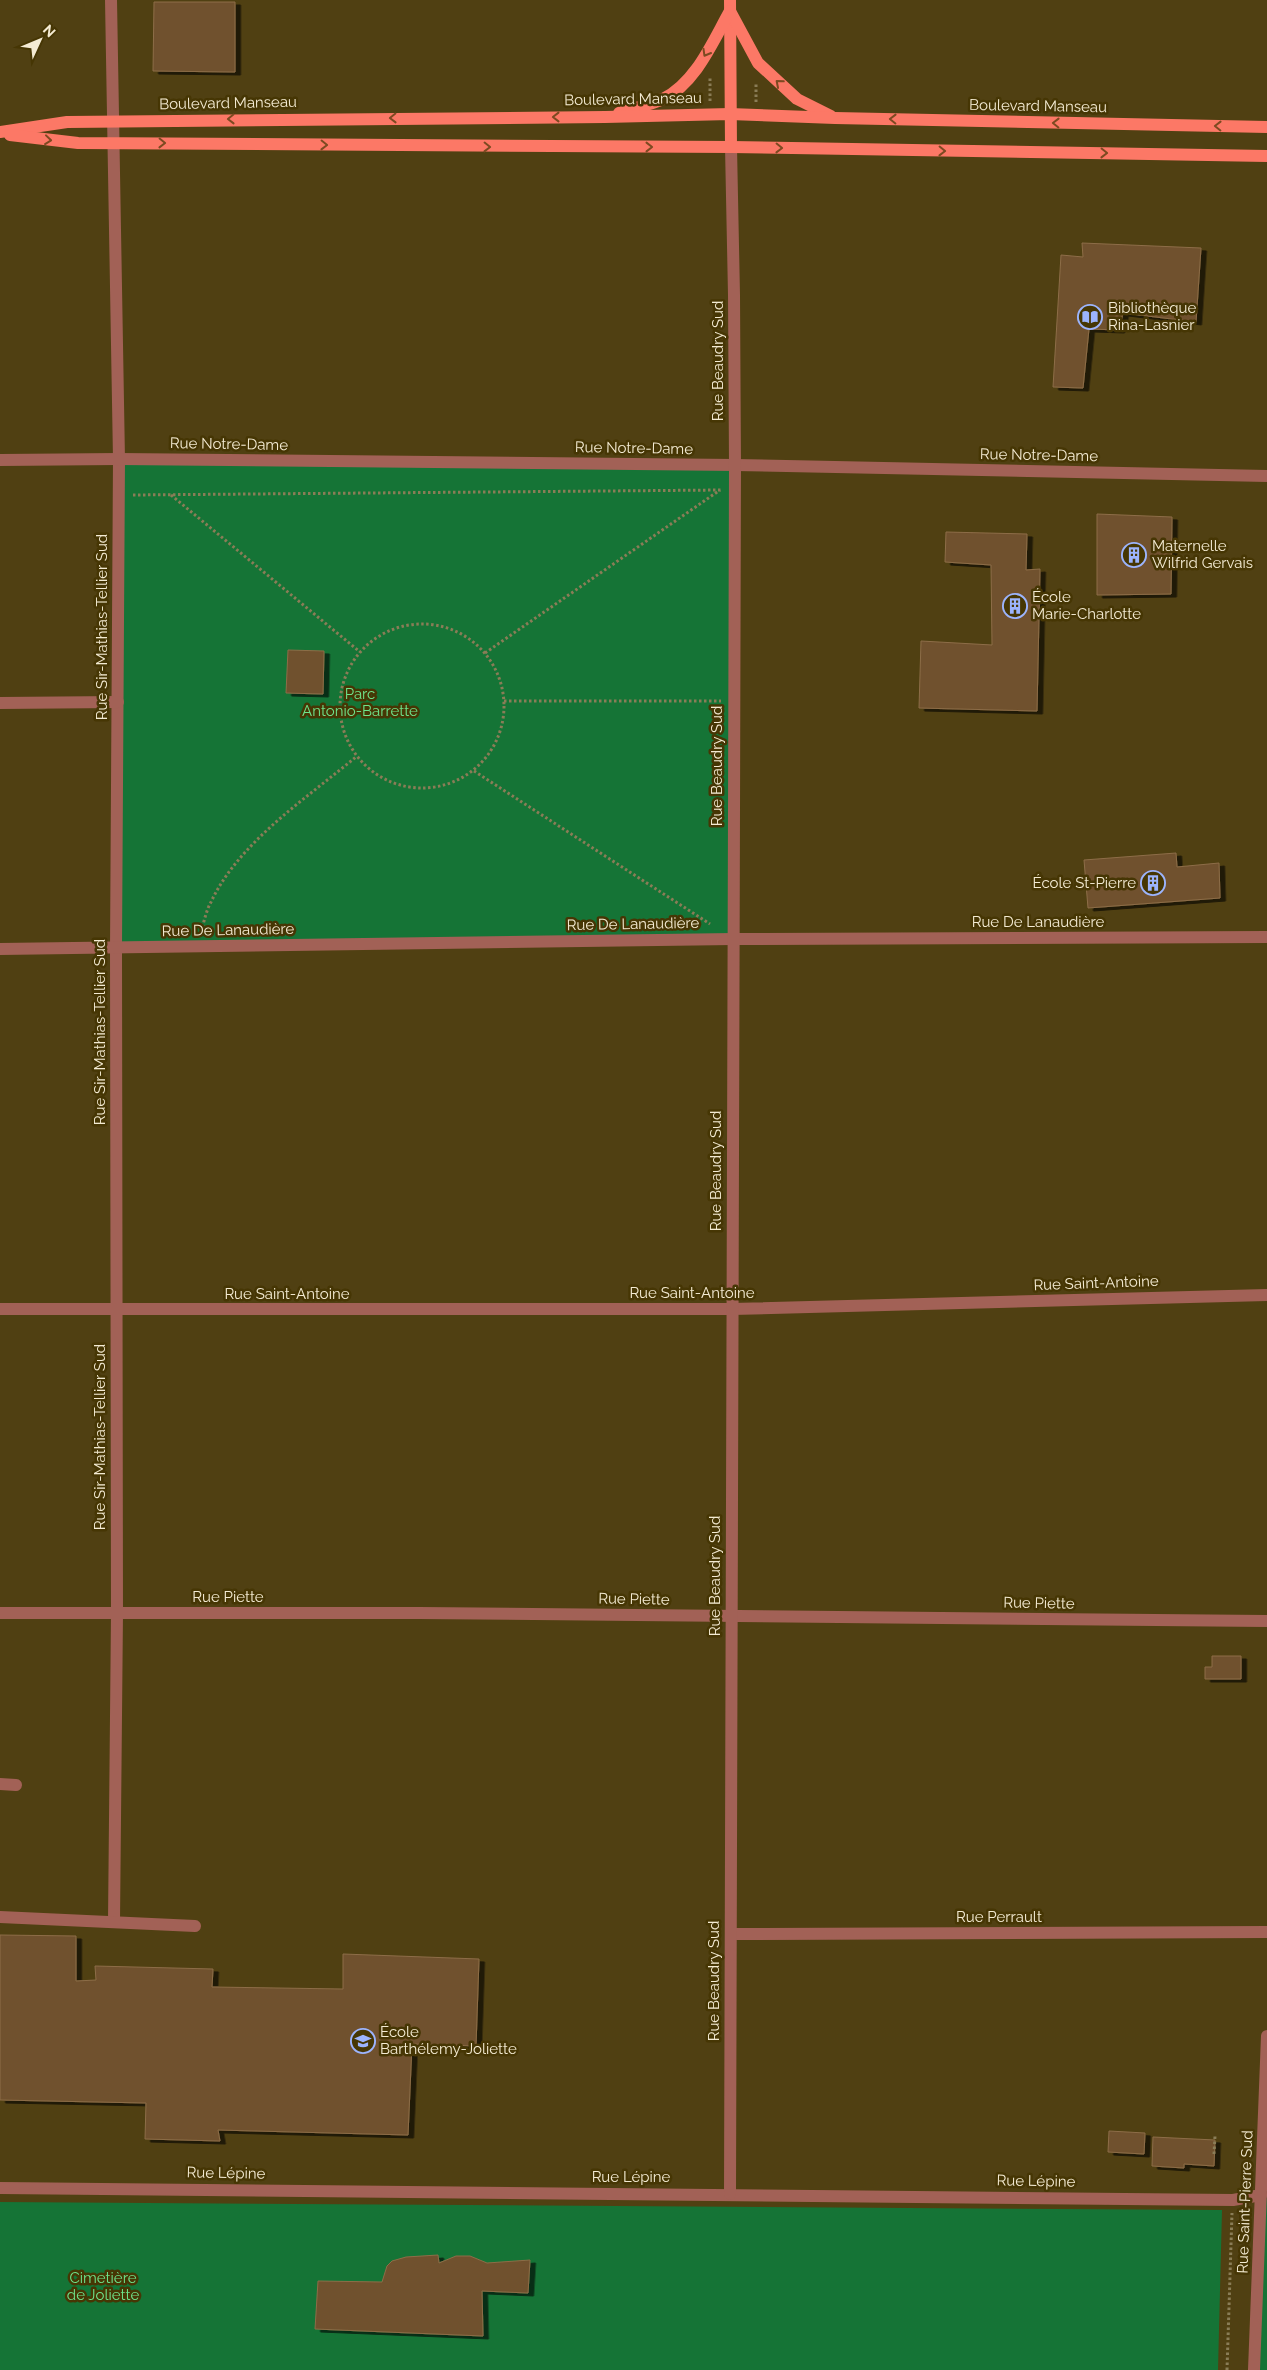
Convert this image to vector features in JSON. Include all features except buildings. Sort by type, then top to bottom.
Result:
[{"type":"main road","points":[[730,6],[731,147]]},
{"type":"main road","points":[[605,117],[664,98],[683,84],[701,61],[730,6]]},
{"type":"main road","points":[[730,6],[758,63],[797,99],[835,118]]},
{"type":"main road","name":"Boulevard Manseau","points":[[0,133],[67,122],[730,114],[1267,127]]},
{"type":"main road","name":"Boulevard Manseau","points":[[0,133],[78,143],[731,147],[1267,156]]},
{"type":"street","name":"Rue Sir-Mathias-Tellier Sud","points":[[111,0],[119,459],[116,948],[117,1613],[114,1922]]},
{"type":"street","name":"Rue Beaudry Sud","points":[[730,2194],[735,490],[731,147]]},
{"type":"street","name":"Rue Notre-Dame","points":[[0,460],[119,459],[735,465],[1267,476]]},
{"type":"street","points":[[0,703],[118,702]]},
{"type":"street","name":"Rue De Lanaudière","points":[[0,949],[733,939],[1267,937]]},
{"type":"street","name":"Rue Saint-Antoine","points":[[0,1310],[732,1309],[1267,1295]]},
{"type":"street","name":"Rue Piette","points":[[0,1613],[419,1613],[1267,1621]]},
{"type":"street","points":[[0,1784],[16,1785]]},
{"type":"street","points":[[0,1917],[195,1926]]},
{"type":"street","name":"Rue Perrault","points":[[731,1934],[1267,1932]]},
{"type":"street","name":"Rue Saint-Pierre Sud","points":[[1254,2370],[1264,2192],[1267,2036]]},
{"type":"street","name":"Rue Lépine","points":[[0,2188],[1233,2200],[1264,2192]]},
{"type":"path","points":[[707,104],[710,101],[710,71]]},
{"type":"path","points":[[484,653],[721,490]]},
{"type":"path","points":[[119,495],[735,490]]},
{"type":"path","points":[[170,494],[360,652]]},
{"type":"path","points":[[409,625],[437,625],[463,635],[484,653],[498,675],[504,701],[502,727],[492,751],[474,770],[451,783],[417,788],[400,785],[376,774],[357,756],[344,731],[340,703],[346,676],[360,652],[382,634],[409,625]]},
{"type":"path","points":[[504,701],[734,701]]},
{"type":"path","points":[[197,947],[211,902],[232,868],[250,847],[357,756]]},
{"type":"path","points":[[474,770],[733,939]]},
{"type":"path","points":[[1214,2154],[1215,2136]]},
{"type":"path","name":"Rue Saint-Pierre Sud","points":[[1227,2370],[1233,2200]]},
{"type":"green space","name":"Parc Antonio-Barrette","points":[[119,459],[735,465],[733,939],[116,948]]},
{"type":"green space","points":[[1267,2190],[1267,2370],[1254,2370]]},
{"type":"green space","name":"Cimetière de Joliette","points":[[0,2202],[1222,2210],[1218,2370],[0,2370]]},
{"type":"place","name":"Bibliothèque Rina-Lasnier","points":[[1090,317]]},
{"type":"place","name":"Maternelle Wilfrid Gervais","points":[[1134,555]]},
{"type":"place","name":"École Marie-Charlotte","points":[[1015,606]]},
{"type":"place","name":"École St-Pierre","points":[[1153,883]]},
{"type":"place","name":"École Barthélemy-Joliette","points":[[363,2041]]}]
